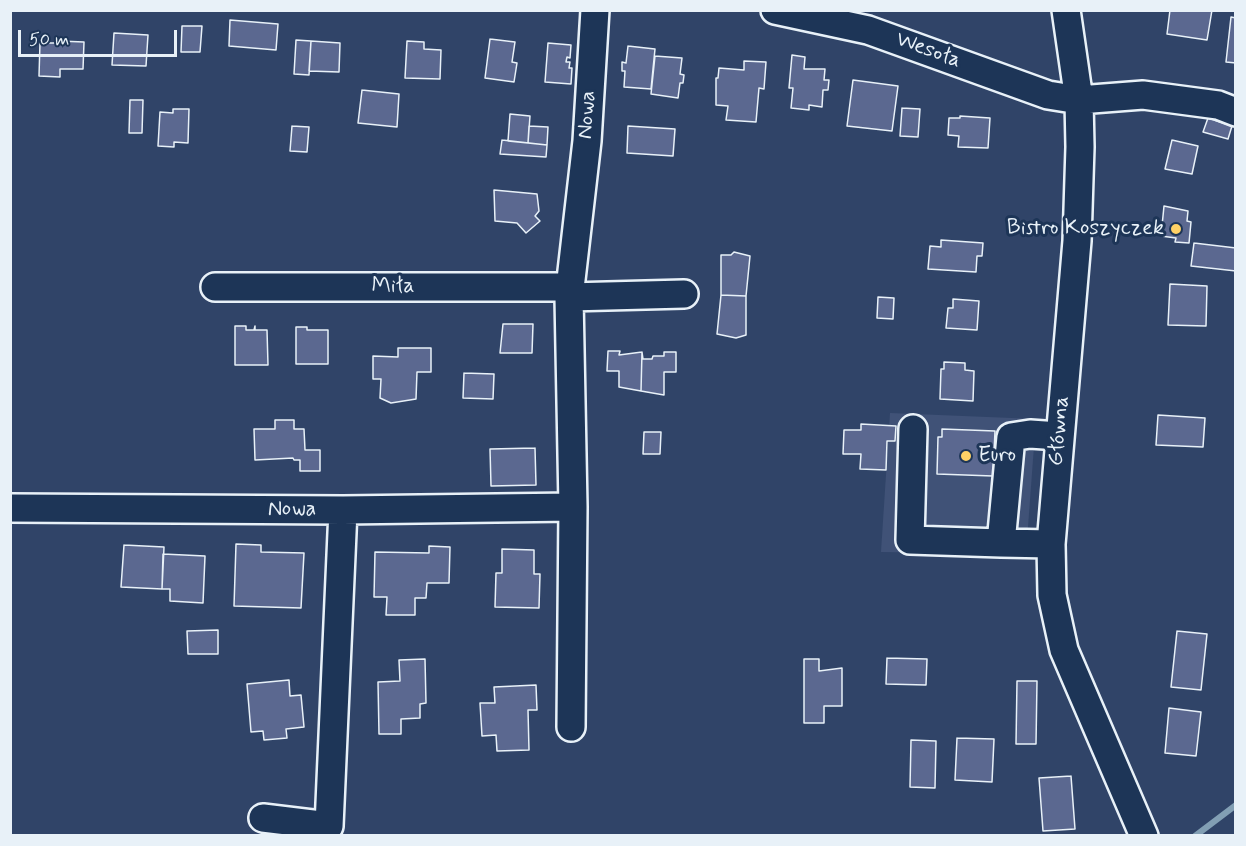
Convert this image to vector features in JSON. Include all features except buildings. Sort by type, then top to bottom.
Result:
[{"type":"street","name":"Nowa","points":[[571,727],[573,507],[570,292],[587,141],[595,10]]},
{"type":"street","name":"Wesoła","points":[[775,10],[868,30],[1048,95],[1079,100],[1143,95],[1218,105],[1236,112]]},
{"type":"street","name":"Główna","points":[[1066,10],[1079,100],[1080,147],[1077,241],[1051,544],[1052,595],[1064,650],[1144,836]]},
{"type":"street","name":"Miła","points":[[216,287],[684,294]]},
{"type":"street","points":[[913,429],[910,540],[1051,544]]},
{"type":"street","points":[[1001,543],[1011,437],[1030,434],[1059,436]]},
{"type":"street","name":"Nowa","points":[[10,508],[343,510],[573,507]]},
{"type":"street","points":[[263,818],[329,826],[343,510]]},
{"type":"shaded area","points":[[890,413],[1036,419],[1026,554],[881,552]]},
{"type":"waterway","points":[[1195,836],[1236,805]]},
{"type":"place","name":"Bistro Koszyczek","points":[[1176,229]]},
{"type":"place","name":"Euro","points":[[966,456]]}]
